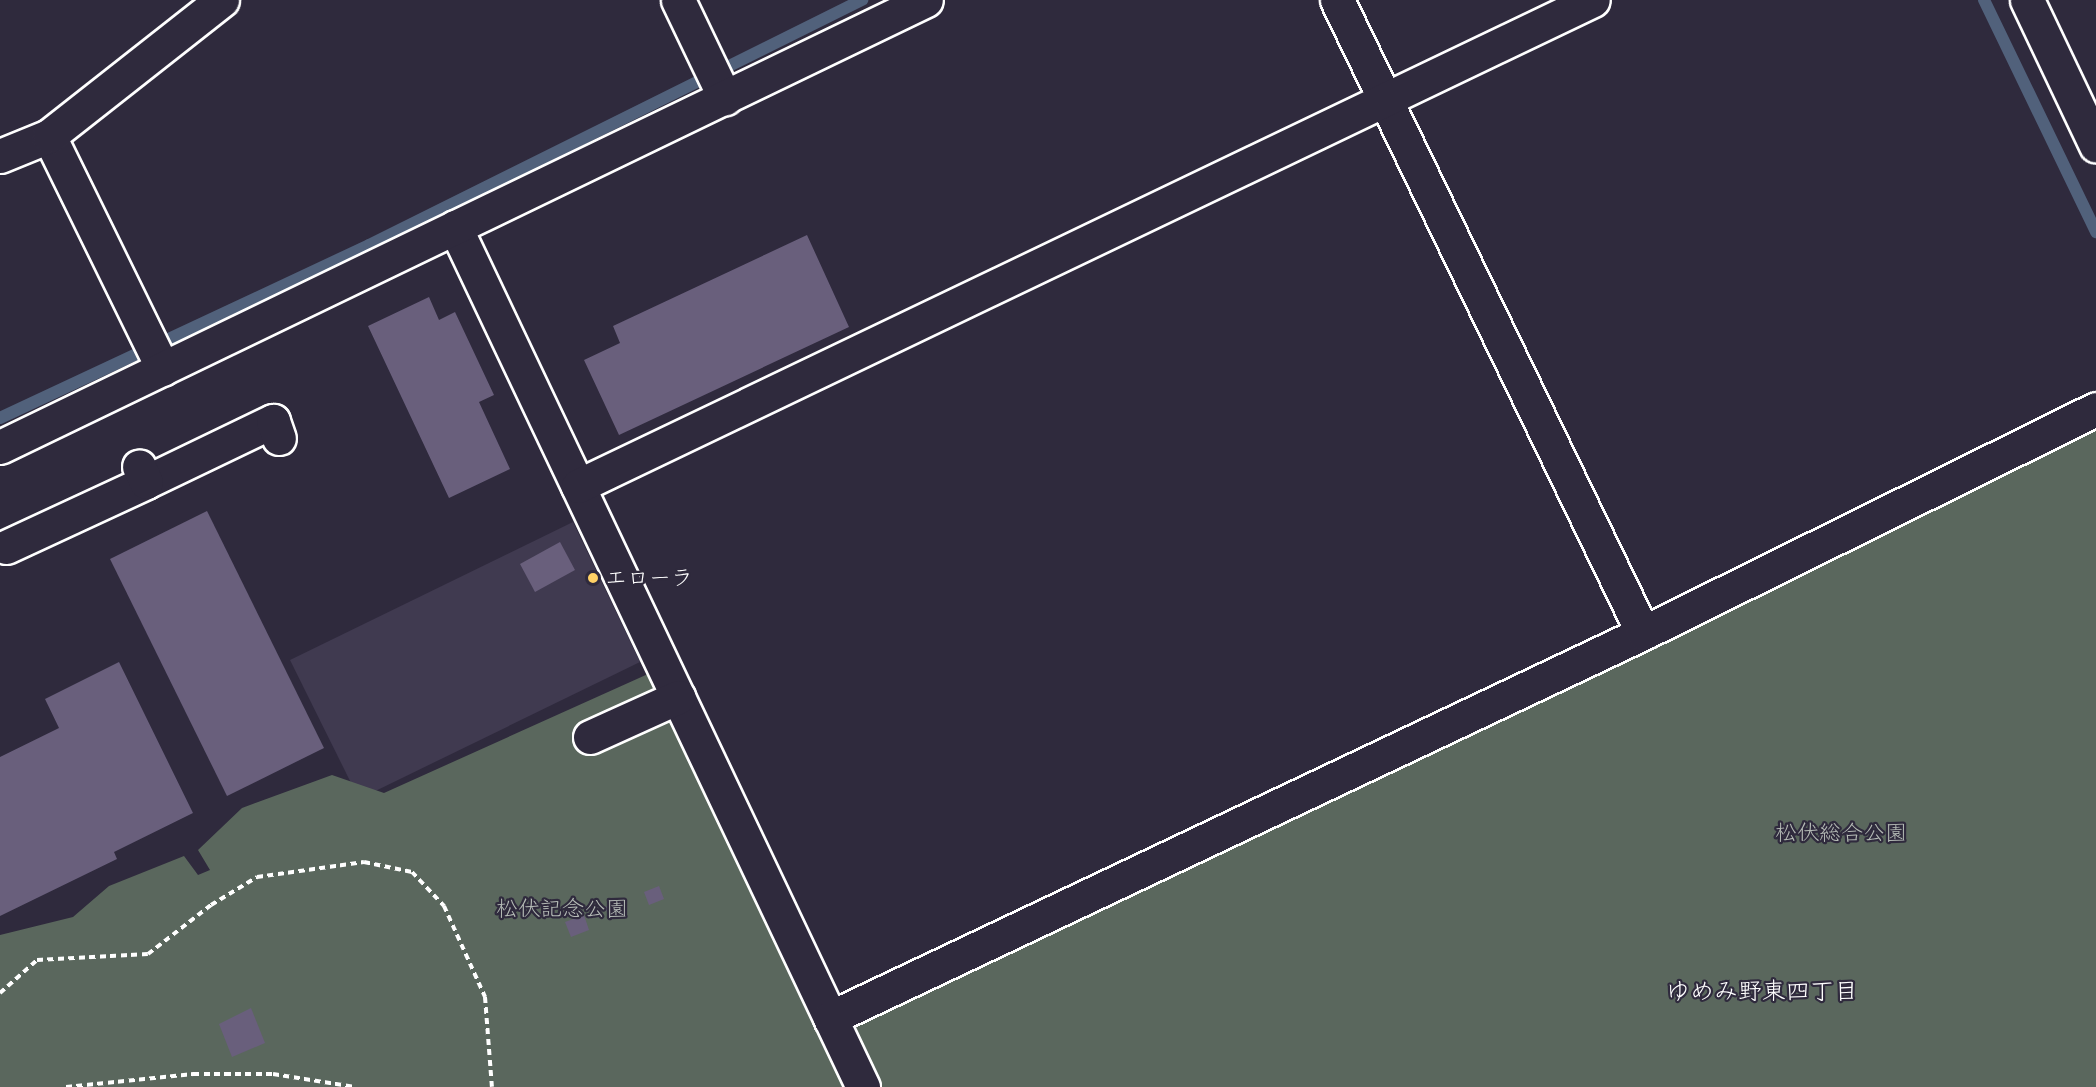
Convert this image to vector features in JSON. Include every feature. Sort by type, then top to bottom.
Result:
[{"type":"street","points":[[0,156],[49,136],[222,0]]},
{"type":"street","points":[[678,0],[725,98]]},
{"type":"street","points":[[0,447],[926,0]]},
{"type":"street","points":[[1337,0],[1643,633]]},
{"type":"street","points":[[578,486],[1593,0]]},
{"type":"street","points":[[2027,0],[2096,145]]},
{"type":"street","points":[[49,136],[163,369]]},
{"type":"street","points":[[455,227],[578,486],[625,607],[678,697],[862,1087]]},
{"type":"street","points":[[830,1018],[1643,633],[2096,409]]},
{"type":"street","points":[[2,543],[143,474],[273,422],[279,438]]},
{"type":"street","points":[[590,737],[678,697]]},
{"type":"path","points":[[0,993],[37,960],[148,954],[211,904],[257,877],[364,862],[412,872],[444,906],[485,997],[492,1087]]},
{"type":"path","points":[[66,1087],[193,1074],[273,1074],[355,1087]]},
{"type":"shaded area","points":[[573,522],[640,662],[359,799],[290,660]]},
{"type":"green space","name":"松伏総合公園","points":[[2096,430],[2096,1087],[877,1087],[848,1025]]},
{"type":"green space","name":"松伏記念公園","points":[[648,674],[667,714],[673,711],[852,1087],[0,1087],[0,935],[73,917],[109,886],[184,856],[198,875],[210,870],[198,850],[242,808],[332,775],[384,793]]},
{"type":"building","points":[[807,235],[849,327],[619,435],[584,360],[620,343],[613,326]]},
{"type":"building","points":[[429,297],[439,320],[455,312],[494,395],[479,402],[510,469],[449,498],[368,326]]},
{"type":"building","points":[[207,511],[324,748],[227,796],[110,559]]},
{"type":"building","points":[[560,542],[575,570],[535,592],[520,564]]},
{"type":"building","points":[[119,662],[193,813],[114,852],[117,859],[0,916],[0,757],[59,728],[45,699]]},
{"type":"building","points":[[659,886],[664,899],[649,905],[644,892]]},
{"type":"building","points":[[622,900],[626,914],[610,920],[605,907]]},
{"type":"building","points":[[584,915],[589,930],[571,937],[565,922]]},
{"type":"building","points":[[251,1008],[265,1043],[232,1057],[219,1024]]},
{"type":"waterway","points":[[0,418],[369,245],[862,0]]},
{"type":"waterway","points":[[1984,0],[2096,232]]},
{"type":"place","name":"エローラ","points":[[593,578]]},
{"type":"district","name":"ゆめみ野東四丁目","points":[[1762,991]]}]
